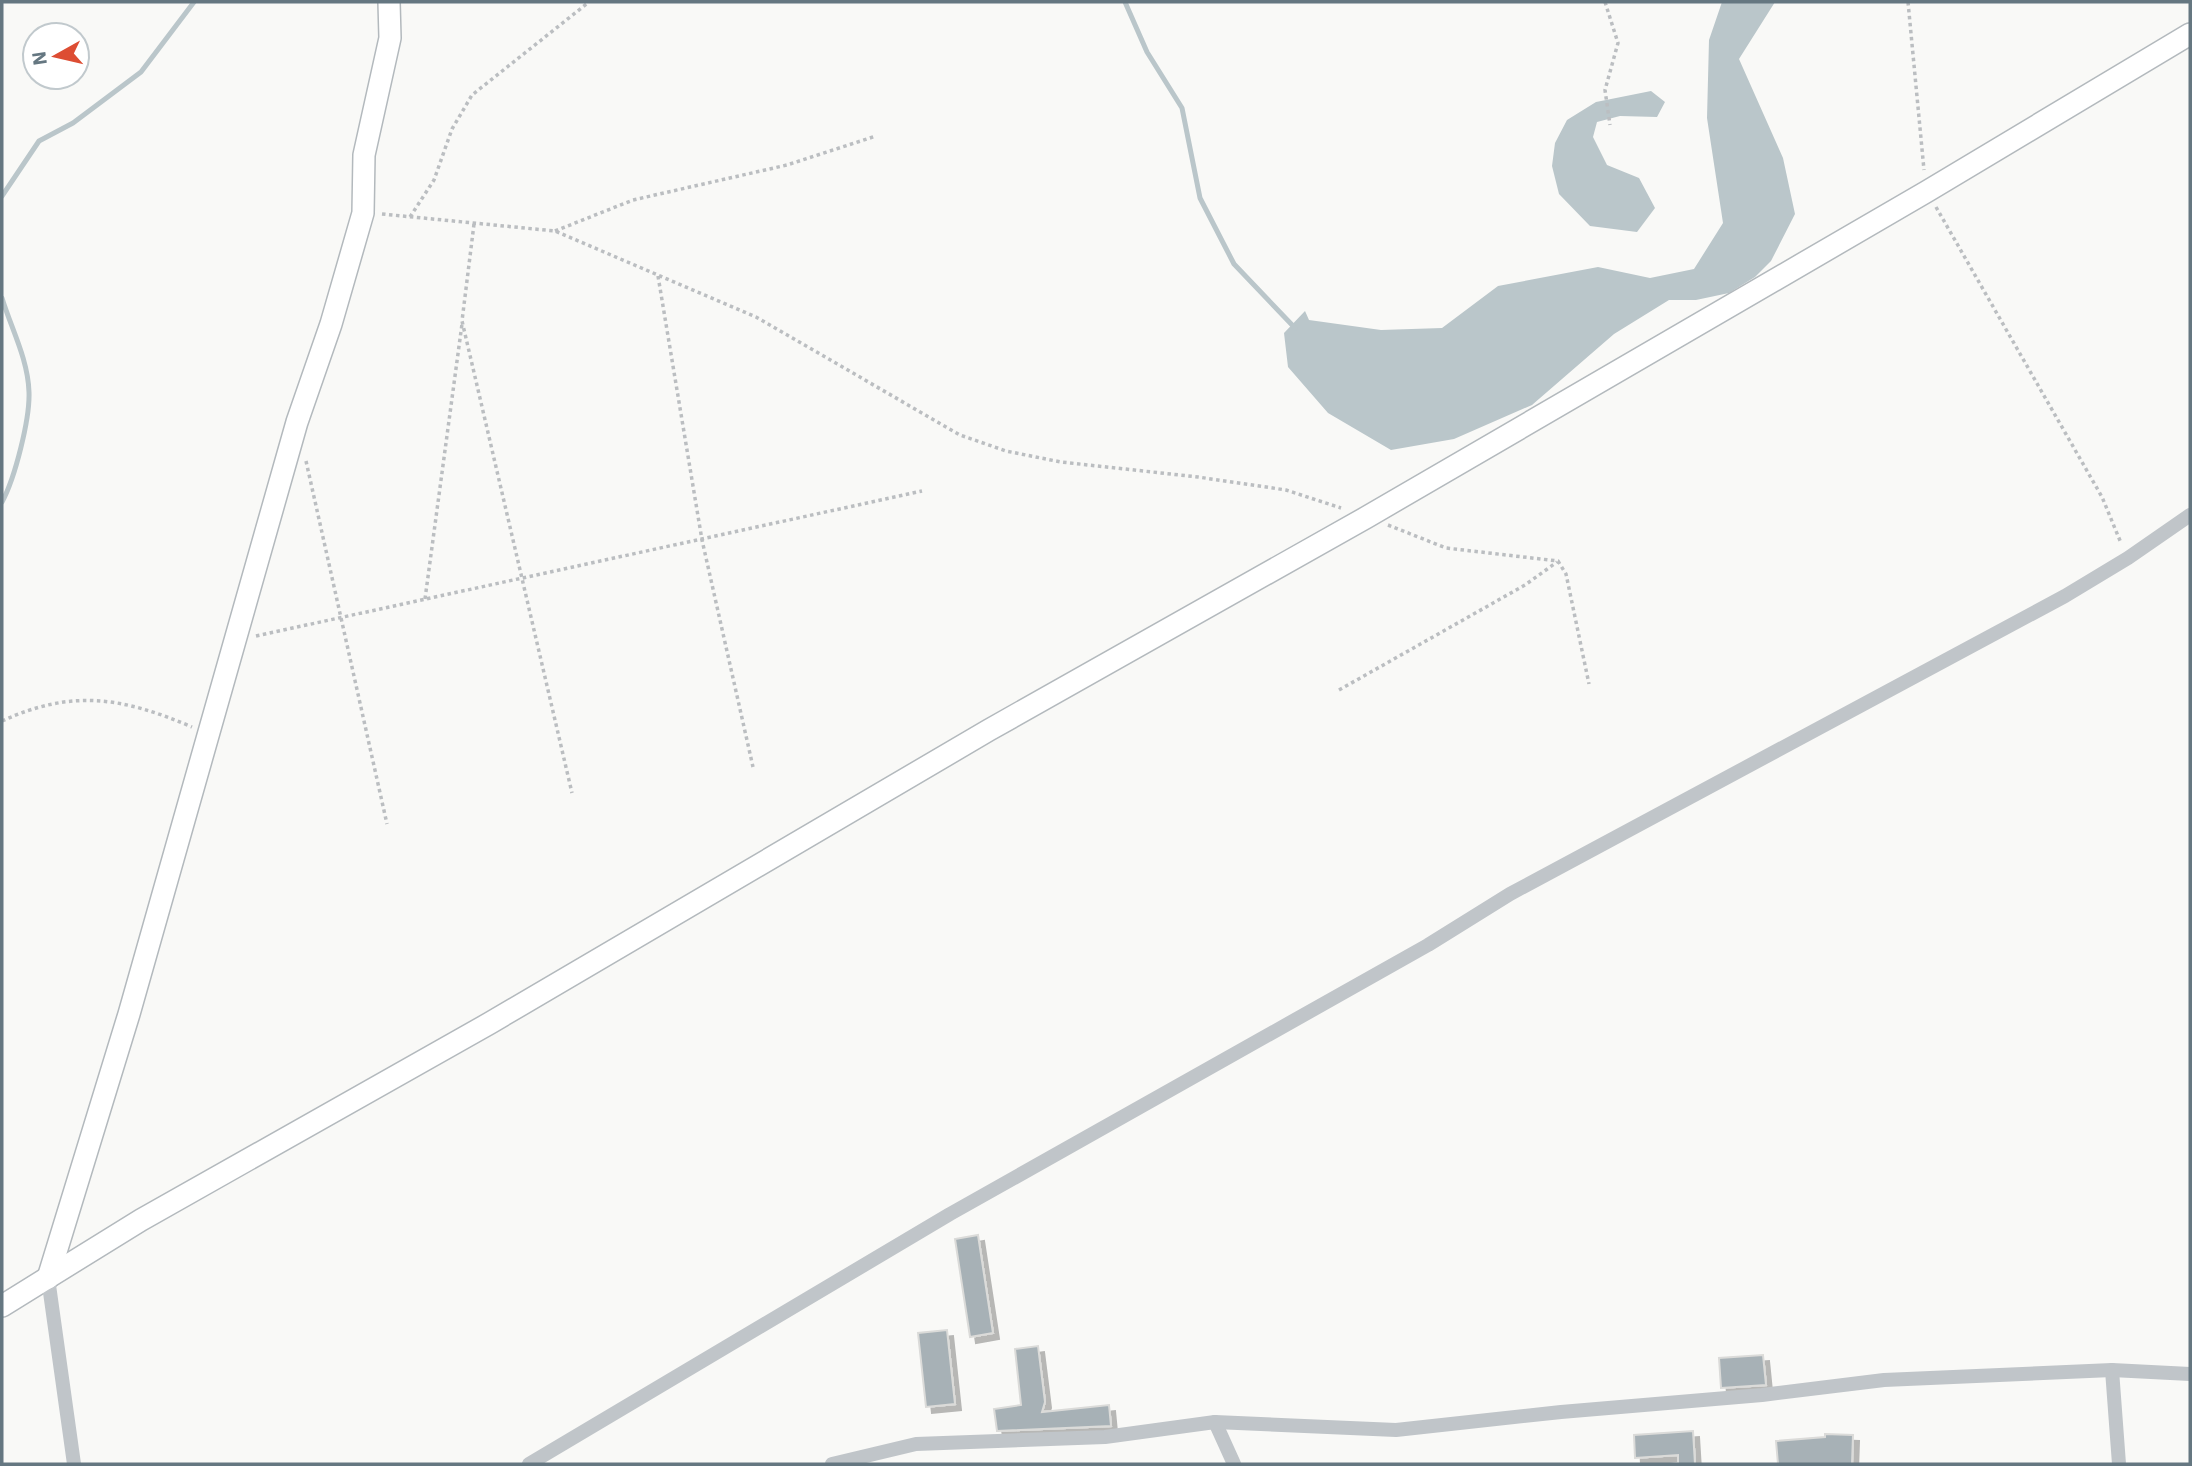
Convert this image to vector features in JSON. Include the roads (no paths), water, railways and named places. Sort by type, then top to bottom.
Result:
[{"type":"street","points":[[74,1464],[48,1278],[210,735],[297,422],[331,324],[363,213],[364,155],[390,38],[388,2]]},
{"type":"street","points":[[2,1306],[141,1220],[490,1023],[989,730],[1367,517],[1926,192],[2190,34]]},
{"type":"street","points":[[529,1464],[938,1221],[1428,945],[1510,894],[2065,596],[2128,558],[2190,515]]},
{"type":"street","points":[[2112,1370],[2119,1464]]},
{"type":"street","points":[[832,1464],[916,1444],[1105,1437],[1215,1422],[1396,1430],[1561,1412],[1762,1395],[1884,1380],[2112,1370],[2190,1374]]},
{"type":"street","points":[[1215,1422],[1234,1464]]},
{"type":"waterway","points":[[2,196],[39,141],[73,123],[141,72],[194,2]]},
{"type":"waterway","points":[[1125,2],[1147,52],[1182,108],[1200,198],[1234,264],[1295,328]]},
{"type":"waterway","points":[[2,298],[22,356],[29,392],[21,448],[2,502]]}]
